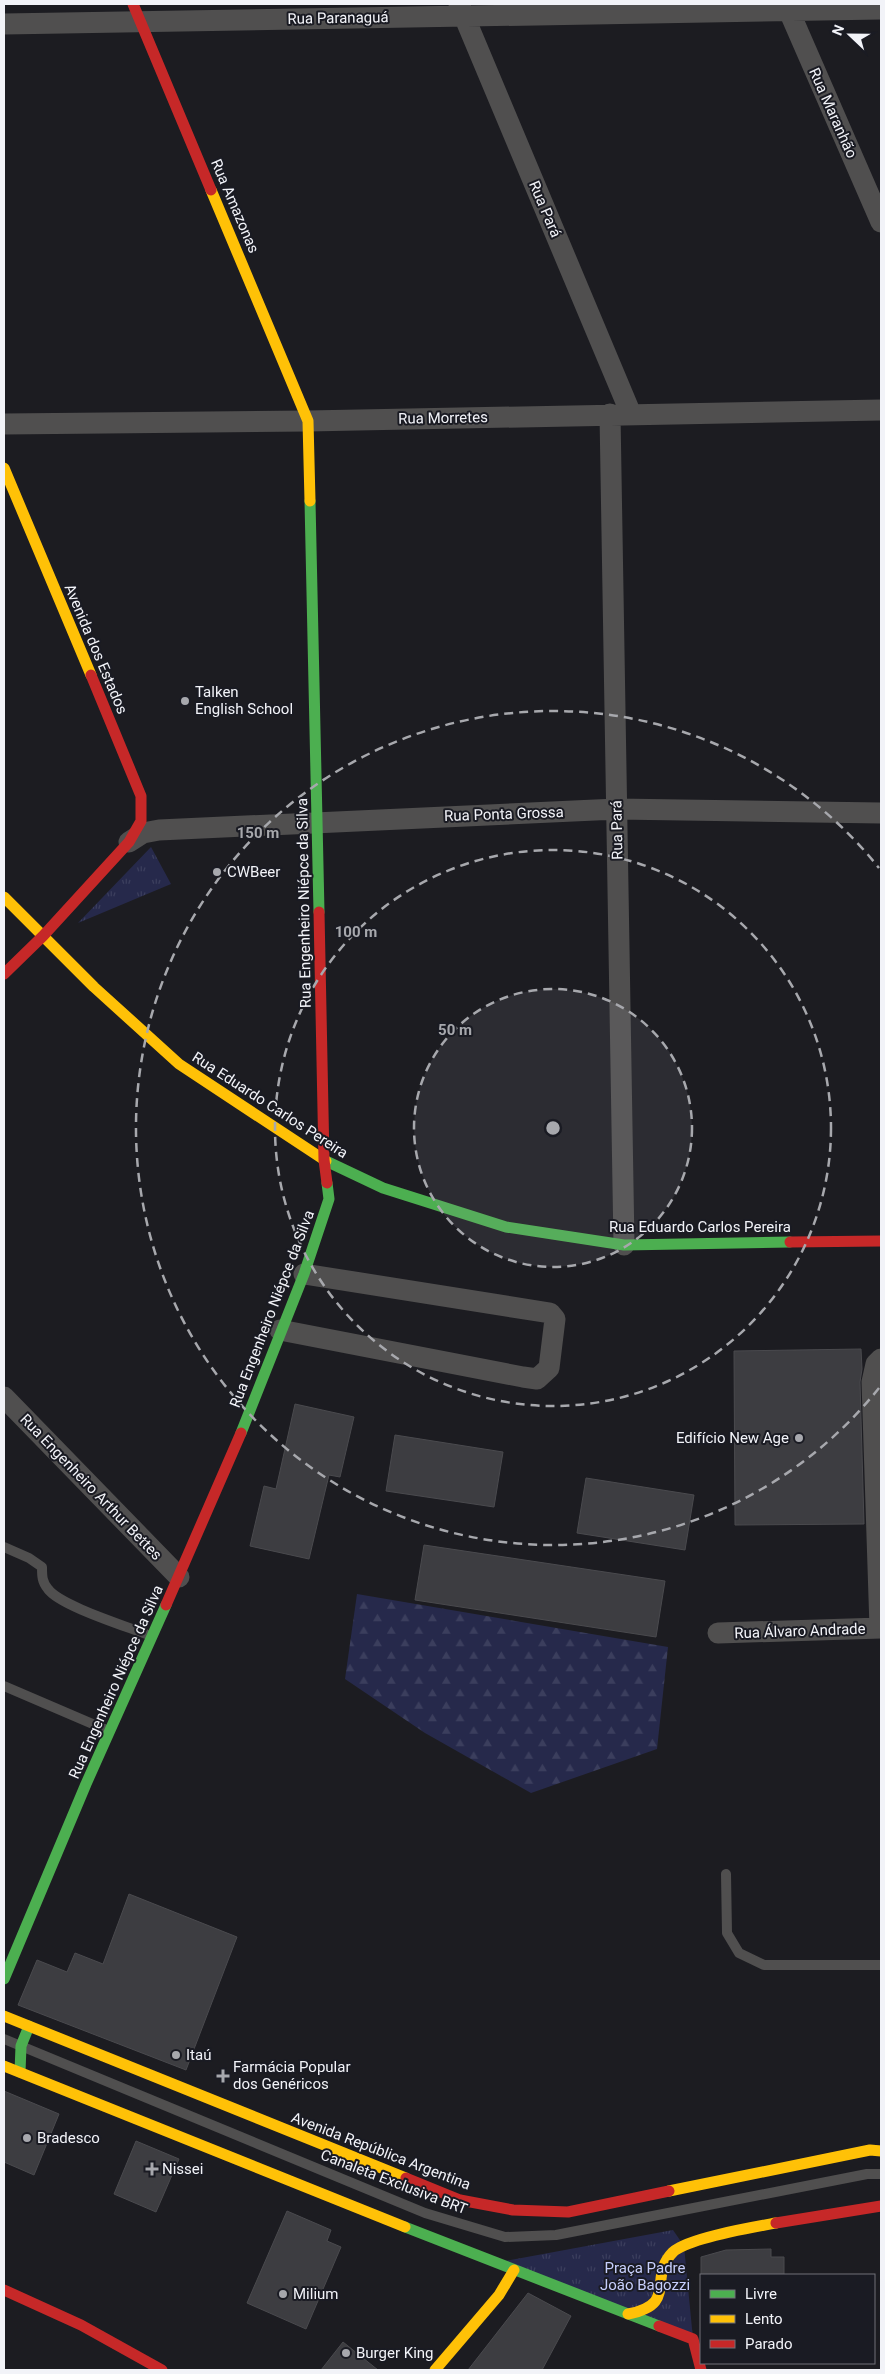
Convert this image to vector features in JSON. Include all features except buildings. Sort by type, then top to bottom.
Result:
[{"type":"street","name":"Rua Paranaguá","points":[[4,24],[137,13],[787,7],[881,9]]},
{"type":"street","name":"Rua Maranhão","points":[[787,7],[881,222]]},
{"type":"street","name":"Rua Pará","points":[[461,10],[620,414],[617,810],[624,1245]]},
{"type":"street","name":"Rua Amazonas","points":[[137,13],[308,421]]},
{"type":"street","name":"Rua Morretes","points":[[4,424],[308,421],[881,410]]},
{"type":"street","name":"Rua Engenheiro Niépce da Silva","points":[[4,1979],[230,1460],[280,1330],[304,1274],[328,1204],[324,1160],[308,421]]},
{"type":"street","name":"Avenida dos Estados","points":[[4,468],[141,796],[143,816],[140,825],[129,842],[43,936],[4,974]]},
{"type":"street","name":"Rua Ponta Grossa","points":[[129,842],[151,831],[317,822],[617,810],[881,813]]},
{"type":"street","name":"Rua Eduardo Carlos Pereira","points":[[4,897],[134,1024],[179,1064],[324,1160],[383,1188],[506,1227],[624,1245],[881,1241]]},
{"type":"street","points":[[280,1330],[537,1379],[549,1368],[555,1319],[550,1314],[304,1274]]},
{"type":"street","points":[[881,1358],[876,1364],[872,1382],[881,1628]]},
{"type":"street","name":"Rua Engenheiro Arthur Bettes","points":[[4,1397],[179,1577]]},
{"type":"street","name":"Rua Álvaro Andrade","points":[[718,1633],[881,1628]]},
{"type":"street","name":"Avenida República Argentina","points":[[4,2016],[460,2200],[513,2210],[568,2212],[870,2150],[881,2151]]},
{"type":"street","points":[[20,2072],[21,2046],[29,2026]]},
{"type":"street","points":[[4,2066],[514,2270],[693,2339],[701,2370]]},
{"type":"street","points":[[628,2314],[643,2312],[651,2308],[660,2297],[660,2280],[665,2264],[674,2250],[746,2230],[865,2207],[881,2206]]},
{"type":"street","points":[[435,2370],[499,2295],[514,2270]]},
{"type":"street","points":[[4,2290],[81,2325],[162,2370]]},
{"type":"lane","points":[[4,1547],[29,1558],[42,1567],[42,1580],[49,1591],[61,1599],[152,1637]]},
{"type":"lane","points":[[4,1686],[110,1732]]},
{"type":"lane","points":[[726,1874],[727,1933],[740,1953],[764,1965],[881,1965]]},
{"type":"lane","name":"Canaleta Exclusiva BRT","points":[[4,2039],[426,2213],[505,2237],[556,2235],[867,2174],[881,2174]]},
{"type":"green space","points":[[151,847],[171,884],[78,923]]},
{"type":"green space","points":[[357,1594],[668,1647],[657,1749],[531,1793],[425,1733],[345,1679]]},
{"type":"green space","name":"Praça Padre João Bagozzi","points":[[673,2230],[684,2246],[693,2339],[494,2263]]},
{"type":"traffic: fast","points":[[310,501],[319,912]]},
{"type":"traffic: fast","points":[[326,1161],[383,1188],[506,1227],[624,1245],[790,1242]]},
{"type":"traffic: fast","points":[[241,1433],[304,1274],[329,1199],[327,1183]]},
{"type":"traffic: fast","points":[[4,1979],[86,1784],[166,1605]]},
{"type":"traffic: fast","points":[[20,2072],[21,2046],[29,2026]]},
{"type":"traffic: fast","points":[[405,2227],[659,2326]]},
{"type":"traffic: slow","points":[[211,190],[308,421],[310,501]]},
{"type":"traffic: slow","points":[[4,468],[91,675]]},
{"type":"traffic: slow","points":[[4,897],[94,987],[179,1064],[326,1161]]},
{"type":"traffic: slow","points":[[4,2016],[406,2178]]},
{"type":"traffic: slow","points":[[4,2066],[405,2227]]},
{"type":"traffic: slow","points":[[669,2191],[870,2150],[881,2151]]},
{"type":"traffic: slow","points":[[628,2314],[644,2310],[653,2304],[658,2297],[662,2271],[666,2262],[673,2252],[681,2247],[706,2238],[776,2223]]},
{"type":"traffic: slow","points":[[435,2370],[499,2295],[514,2270]]},
{"type":"traffic: jam","points":[[133,4],[211,190]]},
{"type":"traffic: jam","points":[[4,974],[43,936],[129,842],[141,821],[141,796],[91,675]]},
{"type":"traffic: jam","points":[[319,912],[324,1160],[327,1183]]},
{"type":"traffic: jam","points":[[790,1242],[881,1241]]},
{"type":"traffic: jam","points":[[166,1605],[241,1433]]},
{"type":"traffic: jam","points":[[406,2178],[460,2200],[513,2210],[568,2212],[669,2191]]},
{"type":"traffic: jam","points":[[776,2223],[881,2206]]},
{"type":"traffic: jam","points":[[4,2290],[81,2325],[162,2370]]},
{"type":"traffic: jam","points":[[659,2326],[693,2339],[701,2370]]},
{"type":"place","name":"Talken English School","points":[[185,701]]},
{"type":"place","name":"CWBeer","points":[[217,872]]},
{"type":"place","name":"Edifício New Age","points":[[799,1438]]},
{"type":"place","name":"Itaú","points":[[176,2055]]},
{"type":"place","name":"Farmácia Popular dos Genéricos","points":[[223,2076]]},
{"type":"place","name":"Bradesco","points":[[27,2138]]},
{"type":"place","name":"Nissei","points":[[152,2169]]},
{"type":"place","name":"Milium","points":[[283,2294]]},
{"type":"place","name":"Burger King","points":[[346,2353]]}]
